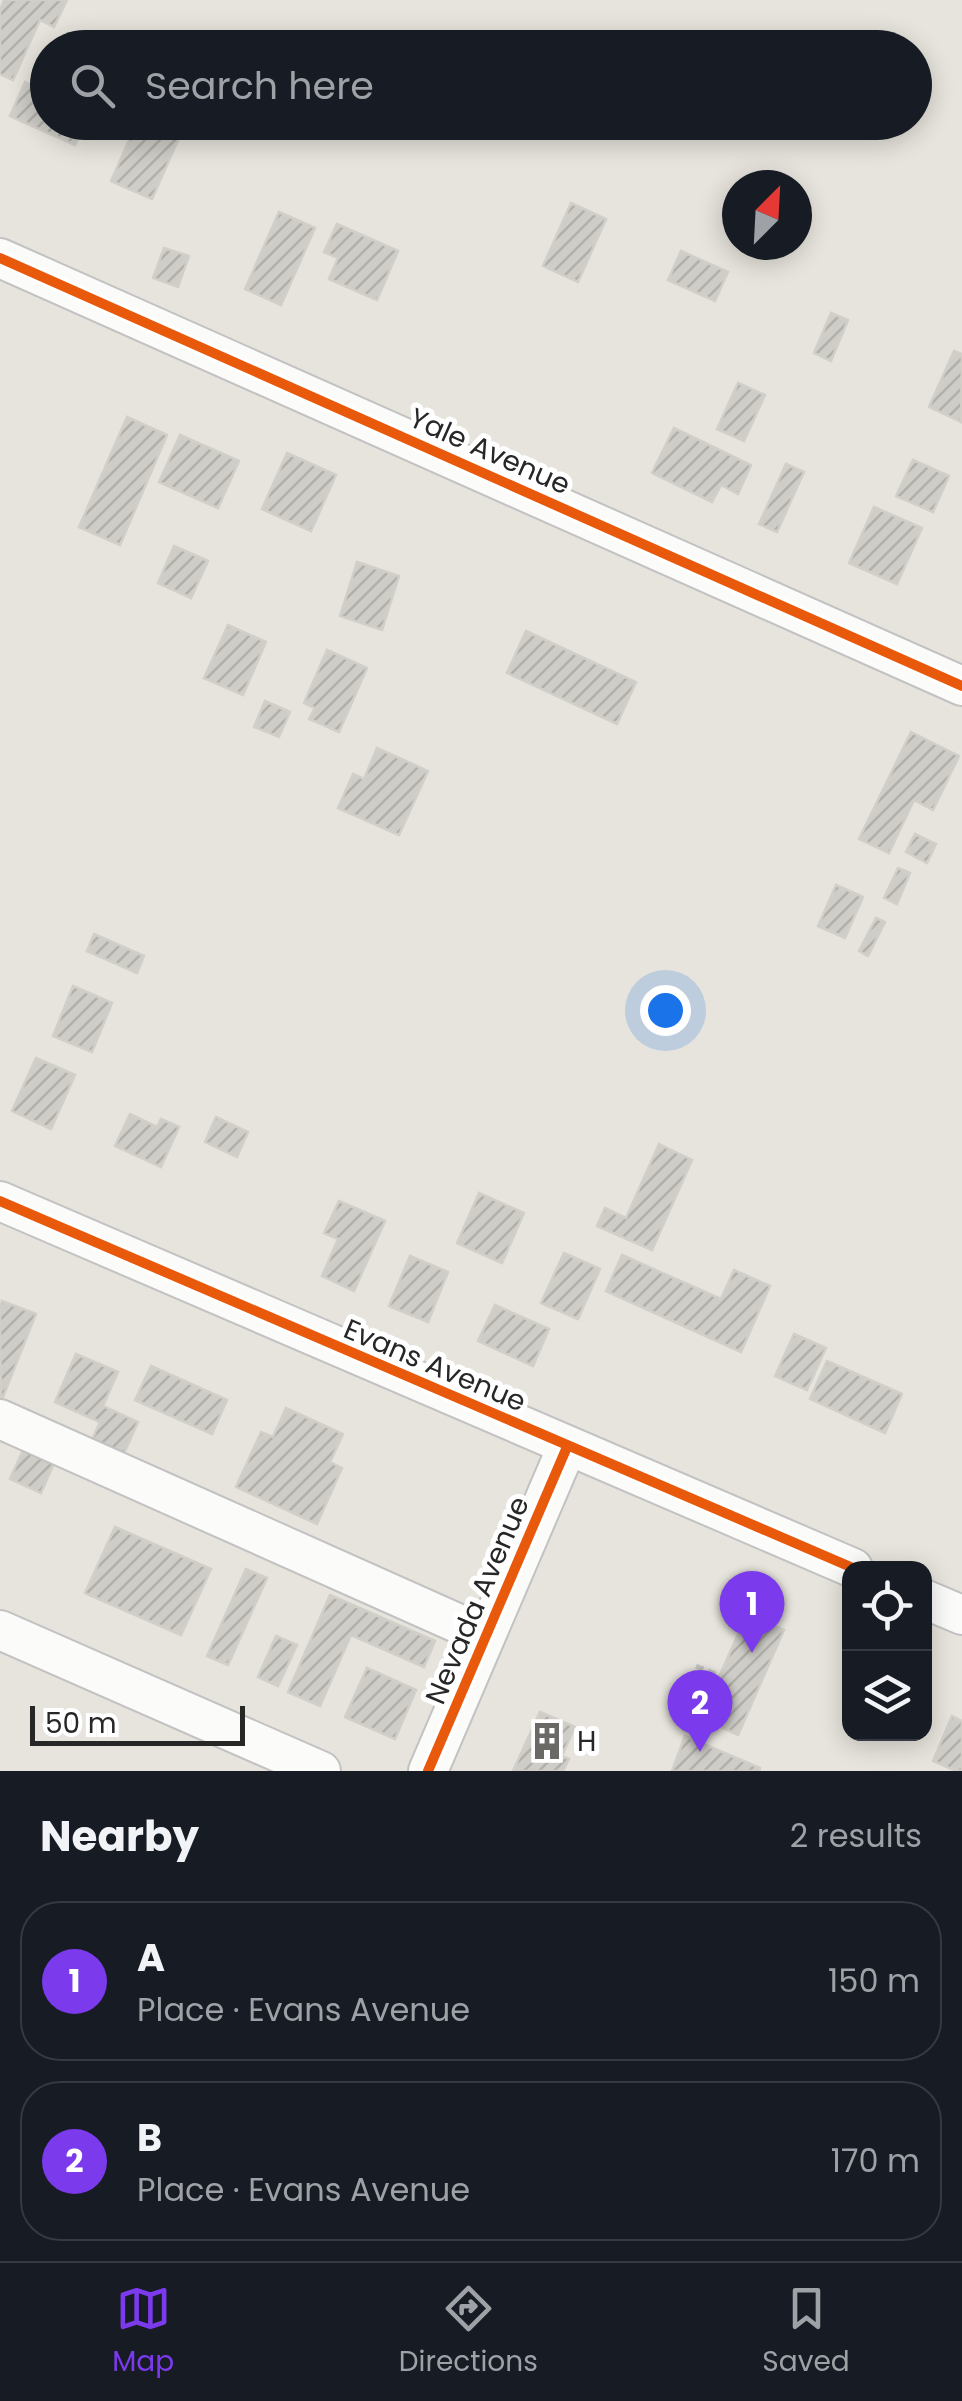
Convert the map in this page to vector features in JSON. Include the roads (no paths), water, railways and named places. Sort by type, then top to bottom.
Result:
[{"type":"street","name":"Yale Avenue","points":[[0,258],[962,686]]},
{"type":"street","name":"Evans Avenue","points":[[0,1201],[842,1564]]},
{"type":"street","points":[[0,1419],[486,1636]]},
{"type":"street","name":"Nevada Avenue","points":[[428,1771],[567,1447]]},
{"type":"street","points":[[932,1602],[962,1615]]},
{"type":"street","points":[[0,1630],[321,1771]]},
{"type":"place","name":"A","points":[[752,1653]]},
{"type":"place","name":"H","points":[[547,1741]]},
{"type":"place","name":"B","points":[[700,1752]]}]
